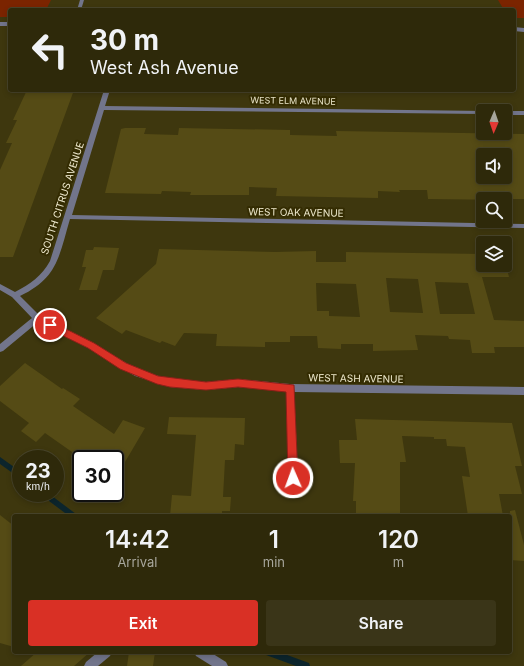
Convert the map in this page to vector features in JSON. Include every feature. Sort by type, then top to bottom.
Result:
[{"type":"street","name":"SOUTH CITRUS AVENUE","points":[[15,294],[31,287],[48,273],[54,261],[106,92]]},
{"type":"street","name":"WEST ELM AVENUE","points":[[102,108],[476,112]]},
{"type":"street","points":[[512,113],[524,113]]},
{"type":"street","name":"WEST OAK AVENUE","points":[[68,217],[524,226]]},
{"type":"street","name":"WEST ASH AVENUE","points":[[0,287],[15,294],[37,318],[91,346],[123,366],[157,380],[170,383],[206,386],[238,383],[290,388],[524,391]]},
{"type":"street","points":[[0,349],[37,318]]},
{"type":"street","points":[[290,388],[294,493]]},
{"type":"street","points":[[90,666],[104,654]]},
{"type":"street","points":[[203,654],[222,666]]},
{"type":"shaded area","points":[[0,0],[51,0],[47,8],[8,8],[8,17],[0,17]]},
{"type":"shaded area","points":[[498,0],[524,0],[524,18],[516,18],[516,8],[503,8]]},
{"type":"building","points":[[26,92],[73,92],[13,257],[0,257],[0,170],[12,143],[6,143],[17,120],[13,120]]},
{"type":"building","points":[[125,128],[146,128],[144,134],[178,135],[179,128],[290,130],[290,135],[337,136],[336,131],[476,133],[476,140],[512,140],[512,134],[524,134],[524,199],[512,199],[512,192],[476,192],[476,200],[428,199],[427,190],[399,190],[400,192],[378,191],[378,198],[276,196],[277,188],[249,187],[249,195],[190,195],[191,192],[162,191],[161,194],[105,193],[121,129]]},
{"type":"building","points":[[94,247],[119,248],[114,270],[103,270],[97,290],[79,290],[86,267],[82,267],[86,250],[93,250]]},
{"type":"building","points":[[159,249],[275,252],[316,251],[316,262],[346,262],[346,252],[476,254],[476,272],[508,272],[509,277],[482,277],[494,320],[524,321],[524,347],[494,347],[495,353],[472,353],[470,340],[449,339],[448,336],[415,335],[418,350],[373,351],[373,344],[341,344],[341,349],[318,348],[317,336],[290,336],[290,342],[265,342],[265,347],[216,346],[217,334],[184,333],[175,346],[162,341],[160,343],[126,330],[122,334],[96,318],[156,264]],"holes":[[[386,278],[418,279],[423,313],[390,312]],[[435,282],[468,283],[475,314],[440,314]],[[316,283],[356,284],[360,317],[329,316],[329,311],[317,311]]]},
{"type":"building","points":[[25,363],[62,389],[63,388],[80,399],[73,406],[114,434],[123,420],[145,428],[124,464],[124,450],[72,450],[72,452],[45,433],[36,442],[21,431],[29,423],[0,401],[0,386]]},
{"type":"building","points":[[169,417],[245,418],[244,445],[235,444],[234,460],[225,460],[223,497],[231,497],[230,511],[222,511],[222,514],[170,514],[172,495],[191,496],[196,435],[167,434]]},
{"type":"building","points":[[355,419],[512,423],[522,466],[515,466],[522,494],[499,494],[503,514],[468,514],[462,476],[470,477],[465,447],[447,446],[446,439],[402,436],[406,462],[400,462],[400,514],[356,514],[356,501],[353,501],[355,463],[340,463],[339,440],[357,440]]},
{"type":"building","points":[[515,510],[524,545],[524,561],[512,560],[512,514],[510,514],[510,511]]},
{"type":"building","points":[[0,515],[12,524],[12,646],[0,643]]},
{"type":"building","points":[[35,654],[88,654],[74,666],[21,666]]},
{"type":"building","points":[[129,654],[155,654],[153,666],[127,666]]},
{"type":"waterway","points":[[0,460],[12,469]]},
{"type":"waterway","points":[[55,502],[71,514]]},
{"type":"waterway","points":[[274,654],[306,666]]},
{"type":"route","points":[[50,325],[91,346],[138,374],[157,380],[170,383],[206,386],[238,383],[290,388],[293,478]]}]
